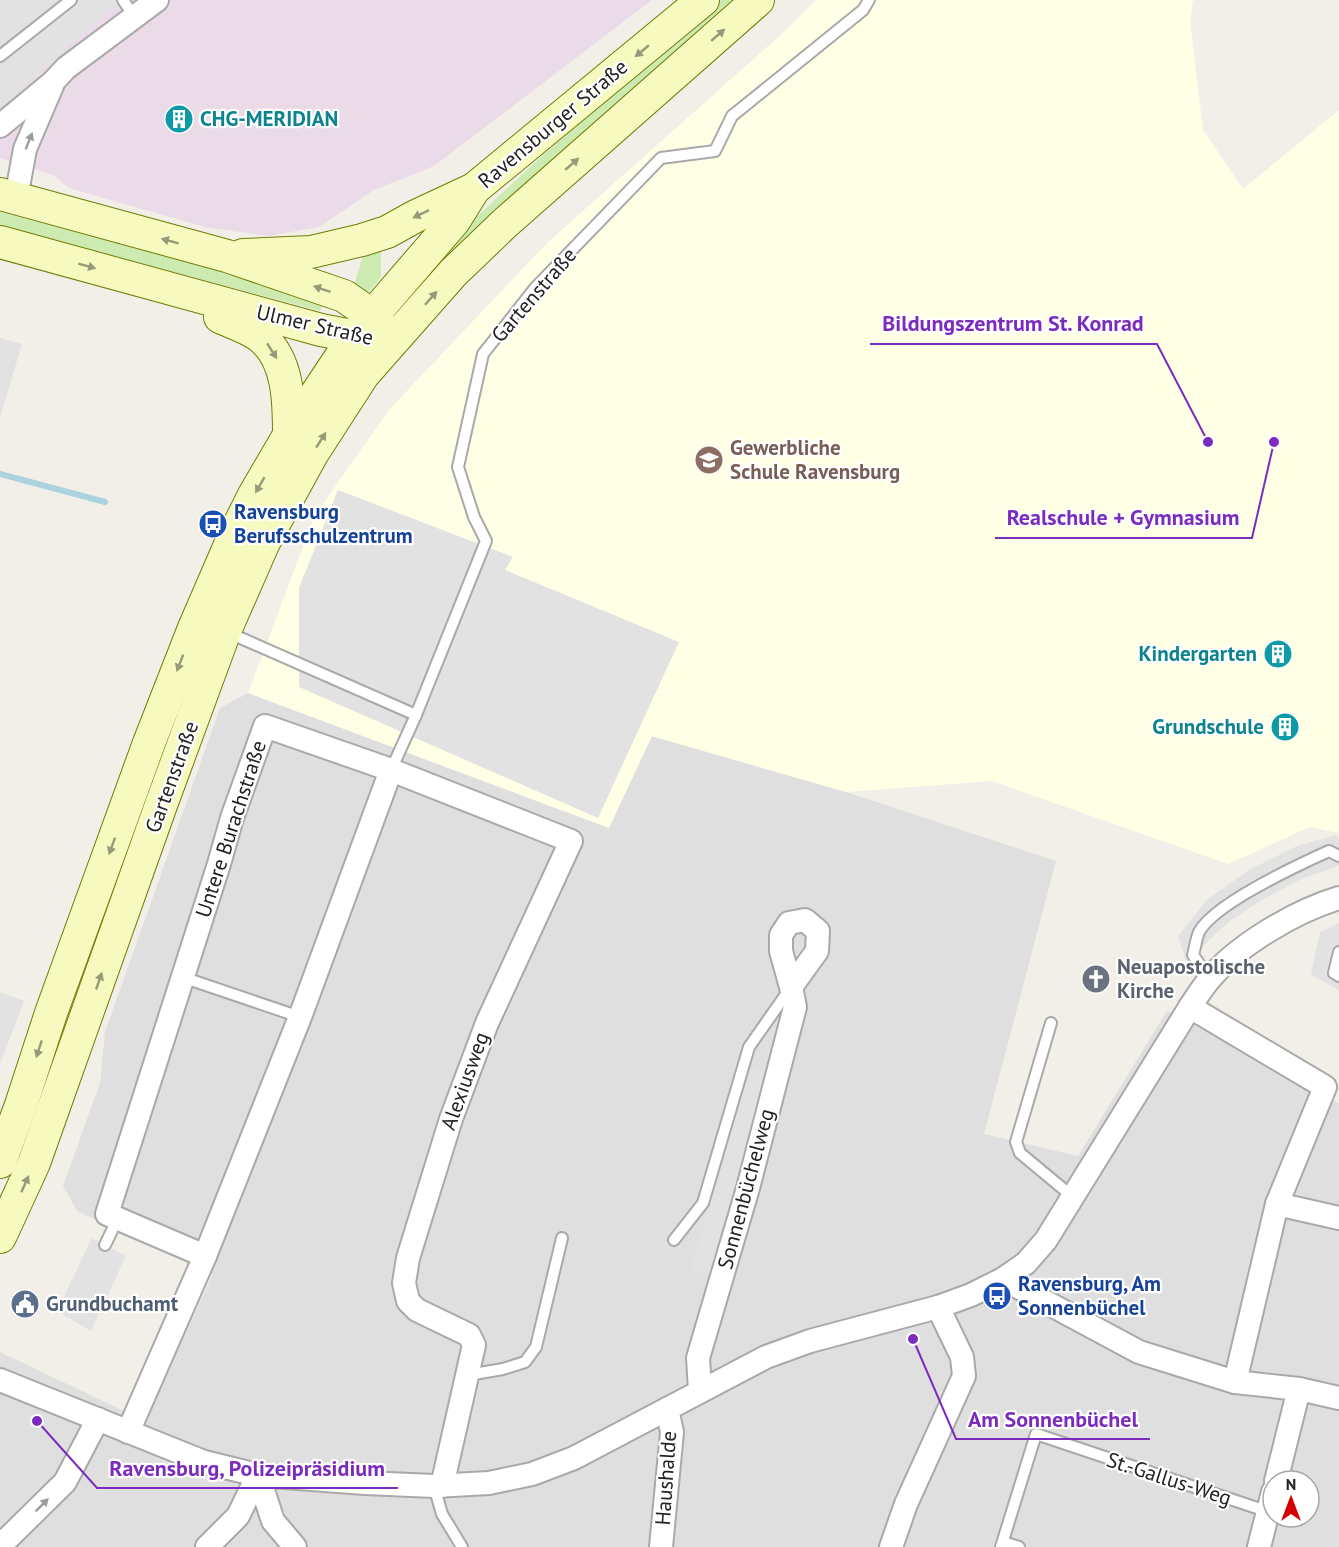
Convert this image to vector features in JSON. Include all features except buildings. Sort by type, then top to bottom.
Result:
[{"type":"main road","name":"Ravensburger Straße","points":[[289,422],[364,327],[454,221],[474,189],[703,0]]},
{"type":"main road","name":"Ravensburger Straße","points":[[392,342],[453,273],[504,224],[758,0]]},
{"type":"main road","points":[[227,256],[311,252],[362,240],[387,232],[474,189]]},
{"type":"main road","name":"Ulmer Straße","points":[[8,196],[227,256],[344,296],[364,327]]},
{"type":"main road","name":"Ulmer Straße","points":[[0,242],[149,283],[364,327],[392,342]]},
{"type":"main road","points":[[149,283],[262,337],[276,355],[284,376],[289,398],[289,422]]},
{"type":"main road","name":"Gartenstraße","points":[[0,1162],[21,1105],[67,1020],[225,631],[264,542],[312,454],[363,375],[392,342]]},
{"type":"main road","name":"Gartenstraße","points":[[0,1237],[34,1163],[67,1020],[149,743],[194,628],[236,531],[289,422]]},
{"type":"street","points":[[0,126],[54,82],[129,8],[157,0]]},
{"type":"street","points":[[8,196],[25,149],[54,82]]},
{"type":"street","name":"Untere Burachstraße","points":[[118,1218],[107,1214],[232,818],[265,726],[391,770]]},
{"type":"street","points":[[128,1432],[205,1256],[300,1017],[391,770]]},
{"type":"street","name":"Alexiusweg","points":[[391,770],[571,841],[486,1023],[451,1119],[408,1258],[404,1283],[408,1301],[417,1310],[469,1335],[474,1345],[438,1486]]},
{"type":"street","points":[[0,1380],[204,1462],[258,1475],[438,1486],[489,1483],[532,1474],[574,1458],[766,1357],[810,1341],[938,1307],[971,1295],[1003,1279],[1026,1263],[1046,1240],[1190,1007],[1210,979],[1227,962],[1264,934],[1324,902],[1339,898]]},
{"type":"street","name":"Sonnenbüchelweg","points":[[700,1390],[698,1358],[748,1188],[795,1007],[791,987]]},
{"type":"street","points":[[1190,1007],[1325,1087],[1277,1204],[1235,1383]]},
{"type":"street","points":[[1277,1204],[1339,1218]]},
{"type":"street","points":[[118,1218],[205,1256]]},
{"type":"street","points":[[1003,1279],[1139,1352],[1235,1383],[1299,1389],[1339,1398]]},
{"type":"street","points":[[891,1547],[906,1504],[964,1377],[962,1357],[938,1307]]},
{"type":"street","points":[[1278,1469],[1299,1389]]},
{"type":"street","name":"Haushalde","points":[[661,1547],[672,1432],[667,1409]]},
{"type":"street","points":[[0,1546],[65,1482],[98,1419]]},
{"type":"street","points":[[207,1547],[238,1516],[258,1475]]},
{"type":"street","points":[[258,1475],[273,1521],[295,1547]]},
{"type":"street","name":"St.-Gallus-Weg","points":[[1259,1547],[1264,1529]]},
{"type":"lane","points":[[0,56],[71,0]]},
{"type":"lane","name":"Gartenstraße","points":[[416,715],[486,541],[474,517],[458,467],[483,354],[535,288],[661,158],[715,151],[732,116],[863,10],[869,0]]},
{"type":"lane","points":[[225,631],[416,715],[391,770]]},
{"type":"lane","points":[[1210,979],[1193,955],[1200,932],[1223,908],[1287,870],[1329,851],[1339,856]]},
{"type":"lane","points":[[1339,952],[1334,973],[1339,976]]},
{"type":"lane","points":[[182,977],[300,1017]]},
{"type":"lane","name":"Sonnenbüchelweg","points":[[674,1240],[703,1203],[748,1047],[791,987]]},
{"type":"lane","points":[[1051,1023],[1016,1143],[1020,1153],[1073,1197]]},
{"type":"lane","points":[[105,1245],[118,1218]]},
{"type":"lane","points":[[467,1376],[525,1362],[536,1347],[562,1238]]},
{"type":"lane","name":"St.-Gallus-Weg","points":[[1002,1544],[1036,1434],[1261,1499]]},
{"type":"lane","points":[[438,1486],[442,1514],[462,1547]]},
{"type":"lane","points":[[1002,1544],[1019,1547]]},
{"type":"shaded area","points":[[0,0],[652,0],[434,166],[374,190],[319,227],[268,236],[205,227],[69,188],[53,175],[0,158]]},
{"type":"shaded area","points":[[0,0],[124,0],[103,15],[0,109]]},
{"type":"shaded area","name":"Gewerbliche Schule Ravensburg","points":[[816,0],[1193,0],[1190,21],[1203,130],[1243,189],[1339,110],[1339,833],[1310,827],[1228,864],[992,781],[846,792],[652,736],[609,828],[248,693],[315,515],[389,410],[546,244],[785,31]]},
{"type":"shaded area","points":[[0,338],[22,344],[0,418]]},
{"type":"shaded area","points":[[338,490],[513,557],[505,570],[679,642],[598,818],[299,687],[299,588]]},
{"type":"shaded area","points":[[248,693],[609,828],[651,736],[846,792],[1056,861],[984,1134],[1078,1156],[1167,1011],[1339,1103],[1339,1547],[0,1547],[0,1352],[145,1421],[213,1274],[77,1211],[63,1186],[100,1083],[105,1032],[220,708]]},
{"type":"shaded area","points":[[1336,835],[1339,839],[1339,866],[1301,879],[1260,901],[1230,921],[1207,942],[1188,968],[1178,936],[1208,899],[1249,870],[1297,846]]},
{"type":"shaded area","points":[[1339,923],[1339,990],[1311,975],[1320,932]]},
{"type":"shaded area","points":[[0,992],[24,1001],[0,1064]]},
{"type":"shaded area","points":[[749,1068],[768,1074],[709,1275],[691,1269]]},
{"type":"shaded area","points":[[92,1238],[126,1256],[91,1331],[57,1311]]},
{"type":"green space","points":[[721,0],[738,0],[427,285],[411,293],[456,236],[543,155]]},
{"type":"green space","points":[[0,212],[325,298],[320,311],[0,226]]},
{"type":"green space","points":[[381,251],[381,277],[363,299],[353,288],[363,256]]},
{"type":"waterway","points":[[0,474],[105,502]]},
{"type":"place","name":"CHG-MERIDIAN","points":[[179,119]]},
{"type":"place","name":"Bildungszentrum St. Konrad","points":[[1208,442]]},
{"type":"place","name":"Realschule + Gymnasium","points":[[1274,442]]},
{"type":"place","name":"Gewerbliche Schule Ravensburg","points":[[709,460]]},
{"type":"place","name":"Ravensburg Berufsschulzentrum","points":[[213,524]]},
{"type":"place","name":"Kindergarten","points":[[1278,654]]},
{"type":"place","name":"Grundschule","points":[[1285,727]]},
{"type":"place","name":"Neuapostolische Kirche","points":[[1096,979]]},
{"type":"place","name":"Ravensburg, Am Sonnenbüchel","points":[[997,1296]]},
{"type":"place","name":"Grundbuchamt","points":[[25,1304]]},
{"type":"place","name":"Am Sonnenbüchel","points":[[913,1339]]},
{"type":"place","name":"Ravensburg, Polizeipräsidium","points":[[37,1421]]}]
